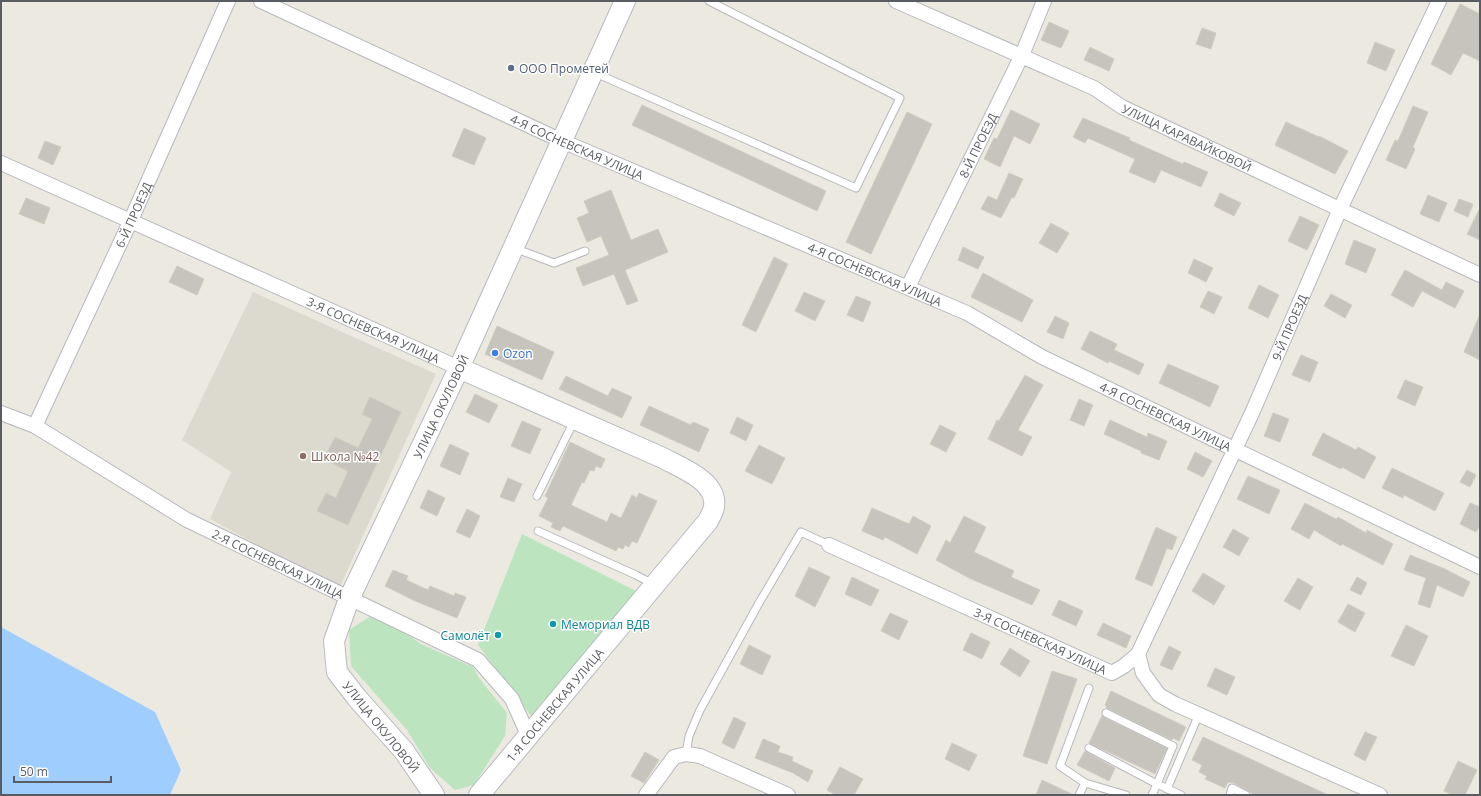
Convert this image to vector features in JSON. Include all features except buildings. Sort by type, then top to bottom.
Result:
[{"type":"main road","name":"УЛИЦА ОКУЛОВОЙ","points":[[434,795],[404,751],[357,698],[337,672],[334,641],[349,599],[459,368],[626,1]]},
{"type":"main road","name":"3-Я СОСНЕВСКАЯ УЛИЦА","points":[[459,368],[663,458],[694,474],[713,493],[714,507],[708,522]]},
{"type":"main road","name":"1-Я СОСНЕВСКАЯ УЛИЦА","points":[[479,795],[708,522]]},
{"type":"street","name":"6-Й ПРОЕЗД","points":[[35,426],[131,220],[228,1]]},
{"type":"street","name":"4-Я СОСНЕВСКАЯ УЛИЦА","points":[[261,1],[562,141],[968,313],[1042,357],[1480,567]]},
{"type":"street","name":"УЛИЦА КАРАВАЙКОВОЙ","points":[[896,1],[1022,55],[1094,88],[1122,107],[1480,275]]},
{"type":"street","name":"8-Й ПРОЕЗД","points":[[908,287],[1022,55],[1044,1]]},
{"type":"street","name":"9-Й ПРОЕЗД","points":[[1138,654],[1235,450],[1340,209],[1439,1]]},
{"type":"street","name":"3-Я СОСНЕВСКАЯ УЛИЦА","points":[[1,163],[459,368]]},
{"type":"street","name":"2-Я СОСНЕВСКАЯ УЛИЦА","points":[[1,413],[35,426],[187,520],[478,660],[512,699],[529,737]]},
{"type":"street","name":"3-Я СОСНЕВСКАЯ УЛИЦА","points":[[829,545],[1112,673],[1124,666],[1138,654]]},
{"type":"street","points":[[1138,654],[1143,673],[1159,695],[1175,704],[1380,795]]},
{"type":"street","points":[[646,795],[674,757],[686,754],[700,756],[788,795]]},
{"type":"lane","points":[[593,72],[856,188],[900,98],[709,1]]},
{"type":"lane","points":[[513,247],[554,263],[585,252]]},
{"type":"lane","points":[[537,496],[575,419]]},
{"type":"lane","points":[[538,531],[655,585]]},
{"type":"lane","points":[[686,754],[689,736],[700,710],[759,603],[801,532],[829,545]]},
{"type":"lane","points":[[1088,688],[1060,766],[1085,783],[1126,795]]},
{"type":"lane","points":[[1106,713],[1174,746],[1152,795]]},
{"type":"lane","points":[[1167,789],[1199,714]]},
{"type":"lane","points":[[1089,748],[1181,795]]},
{"type":"lane","points":[[1079,795],[1085,783]]},
{"type":"lane","points":[[1230,795],[1232,788],[1246,795]]},
{"type":"shaded area","name":"Школа №42","points":[[253,292],[436,374],[339,589],[210,519],[231,472],[182,440]]},
{"type":"green space","points":[[522,534],[636,591],[531,716],[478,645]]},
{"type":"green space","points":[[369,617],[390,622],[421,644],[473,667],[479,678],[507,713],[505,736],[474,785],[455,790],[430,768],[407,730],[351,666],[349,630]]},
{"type":"water","points":[[1,627],[155,712],[181,770],[170,795],[1,795]]},
{"type":"place","name":"ООО Прометей","points":[[511,68]]},
{"type":"place","name":"Ozon","points":[[495,353]]},
{"type":"place","name":"Школа №42","points":[[303,456]]},
{"type":"place","name":"Мемориал ВДВ","points":[[553,624]]},
{"type":"place","name":"Самолёт","points":[[498,635]]}]
